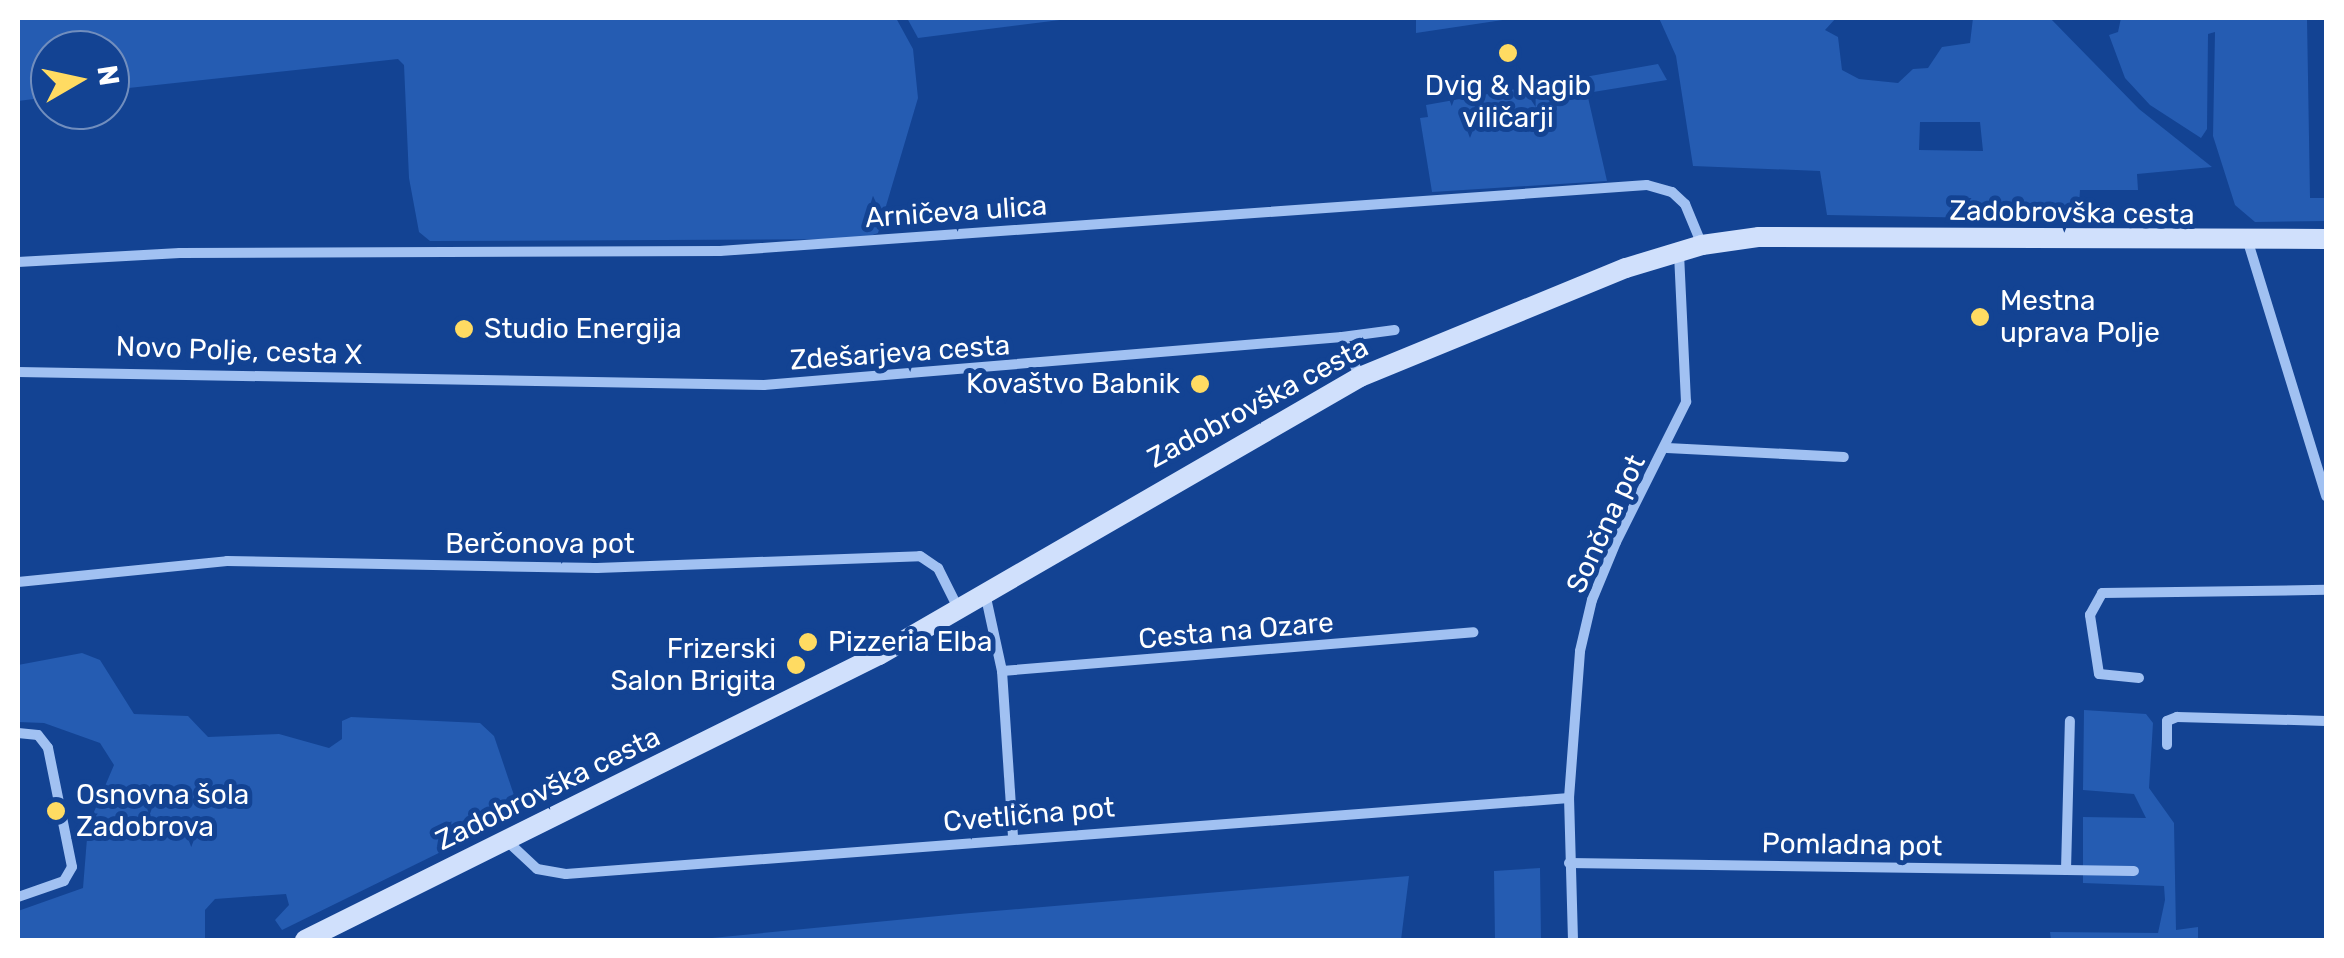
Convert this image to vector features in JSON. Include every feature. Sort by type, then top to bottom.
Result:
[{"type":"main road","name":"Zadobrovška cesta","points":[[305,940],[790,700],[1360,378],[1507,313],[1679,251],[1702,245],[1810,236],[2248,242],[2326,239]]},
{"type":"street","name":"Arničeva ulica","points":[[18,262],[180,253],[720,251],[1647,186],[1672,192],[1685,204],[1702,245]]},
{"type":"street","points":[[2248,242],[2326,496]]},
{"type":"street","name":"Sončna pot","points":[[1573,940],[1569,798],[1580,651],[1592,600],[1686,402],[1679,251]]},
{"type":"street","name":"Zdešarjeva cesta","points":[[459,382],[614,386],[866,380],[1395,330]]},
{"type":"street","points":[[1342,338],[1360,378]]},
{"type":"street","name":"Novo Polje, cesta X","points":[[18,372],[211,371],[459,382]]},
{"type":"street","points":[[1666,448],[1844,456]]},
{"type":"street","name":"Berčonova pot","points":[[18,582],[227,561],[597,568],[920,556],[938,568],[958,608]]},
{"type":"street","points":[[2139,678],[2108,680],[2095,665],[2090,615],[2102,593],[2326,590]]},
{"type":"street","points":[[984,592],[1002,670],[1013,838]]},
{"type":"street","name":"Cesta na Ozare","points":[[1002,670],[1473,632]]},
{"type":"street","points":[[2167,745],[2168,720],[2177,717],[2326,721]]},
{"type":"street","points":[[2066,870],[2070,721]]},
{"type":"street","points":[[18,732],[38,735],[48,748],[72,867],[64,881],[18,897]]},
{"type":"street","name":"Cvetlična pot","points":[[506,840],[537,869],[566,874],[1569,798]]},
{"type":"street","name":"Pomladna pot","points":[[1569,863],[2134,871]]},
{"type":"shaded area","points":[[18,18],[896,18],[913,49],[918,98],[878,233],[862,239],[430,241],[419,232],[409,178],[404,65],[398,59],[130,88],[130,30],[30,30],[30,100],[18,101]]},
{"type":"shaded area","points":[[907,18],[1076,18],[918,38]]},
{"type":"shaded area","points":[[1416,18],[1516,18],[1416,33]]},
{"type":"shaded area","points":[[1659,18],[1836,18],[1825,30],[1838,37],[1842,70],[1859,79],[1898,83],[1913,69],[1928,68],[1942,47],[1970,43],[1973,18],[2050,18],[2139,109],[2212,167],[2137,174],[2138,190],[2080,190],[2078,220],[1827,215],[1820,171],[1693,166],[1676,56]],"holes":[[[1920,122],[1980,122],[1983,151],[1919,150]]]},
{"type":"shaded area","points":[[2121,18],[2307,18],[2310,198],[2326,198],[2326,221],[2255,222],[2235,205],[2213,136],[2215,32],[2208,34],[2207,129],[2201,138],[2150,105],[2125,78],[2109,35],[2118,32]]},
{"type":"shaded area","points":[[1658,64],[1667,80],[1587,93],[1607,181],[1432,192],[1420,118],[1428,117],[1426,105]]},
{"type":"shaded area","points":[[82,653],[100,660],[134,714],[188,716],[208,737],[279,734],[329,748],[342,739],[342,721],[351,717],[480,723],[494,736],[520,813],[282,930],[275,920],[289,905],[286,894],[215,899],[205,910],[205,940],[18,940],[18,911],[83,888],[88,826],[114,765],[100,743],[44,723],[18,722],[18,665]]},
{"type":"shaded area","points":[[2084,710],[2146,714],[2153,723],[2149,788],[2174,823],[2176,930],[2198,927],[2198,940],[2051,940],[2050,932],[2158,933],[2165,900],[2164,886],[2083,883],[2083,817],[2146,818],[2134,794],[2083,790]]},
{"type":"shaded area","points":[[1540,868],[1541,939],[1566,940],[1495,940],[1494,871]]},
{"type":"shaded area","points":[[1409,876],[1401,940],[691,940],[959,914]]},
{"type":"place","name":"Dvig & Nagib viličarji","points":[[1508,53]]},
{"type":"place","name":"Mestna uprava Polje","points":[[1980,317]]},
{"type":"place","name":"Studio Energija","points":[[464,329]]},
{"type":"place","name":"Kovaštvo Babnik","points":[[1200,384]]},
{"type":"place","name":"Pizzeria Elba","points":[[808,642]]},
{"type":"place","name":"Frizerski Salon Brigita","points":[[796,665]]},
{"type":"place","name":"Osnovna šola Zadobrova","points":[[56,811]]}]
